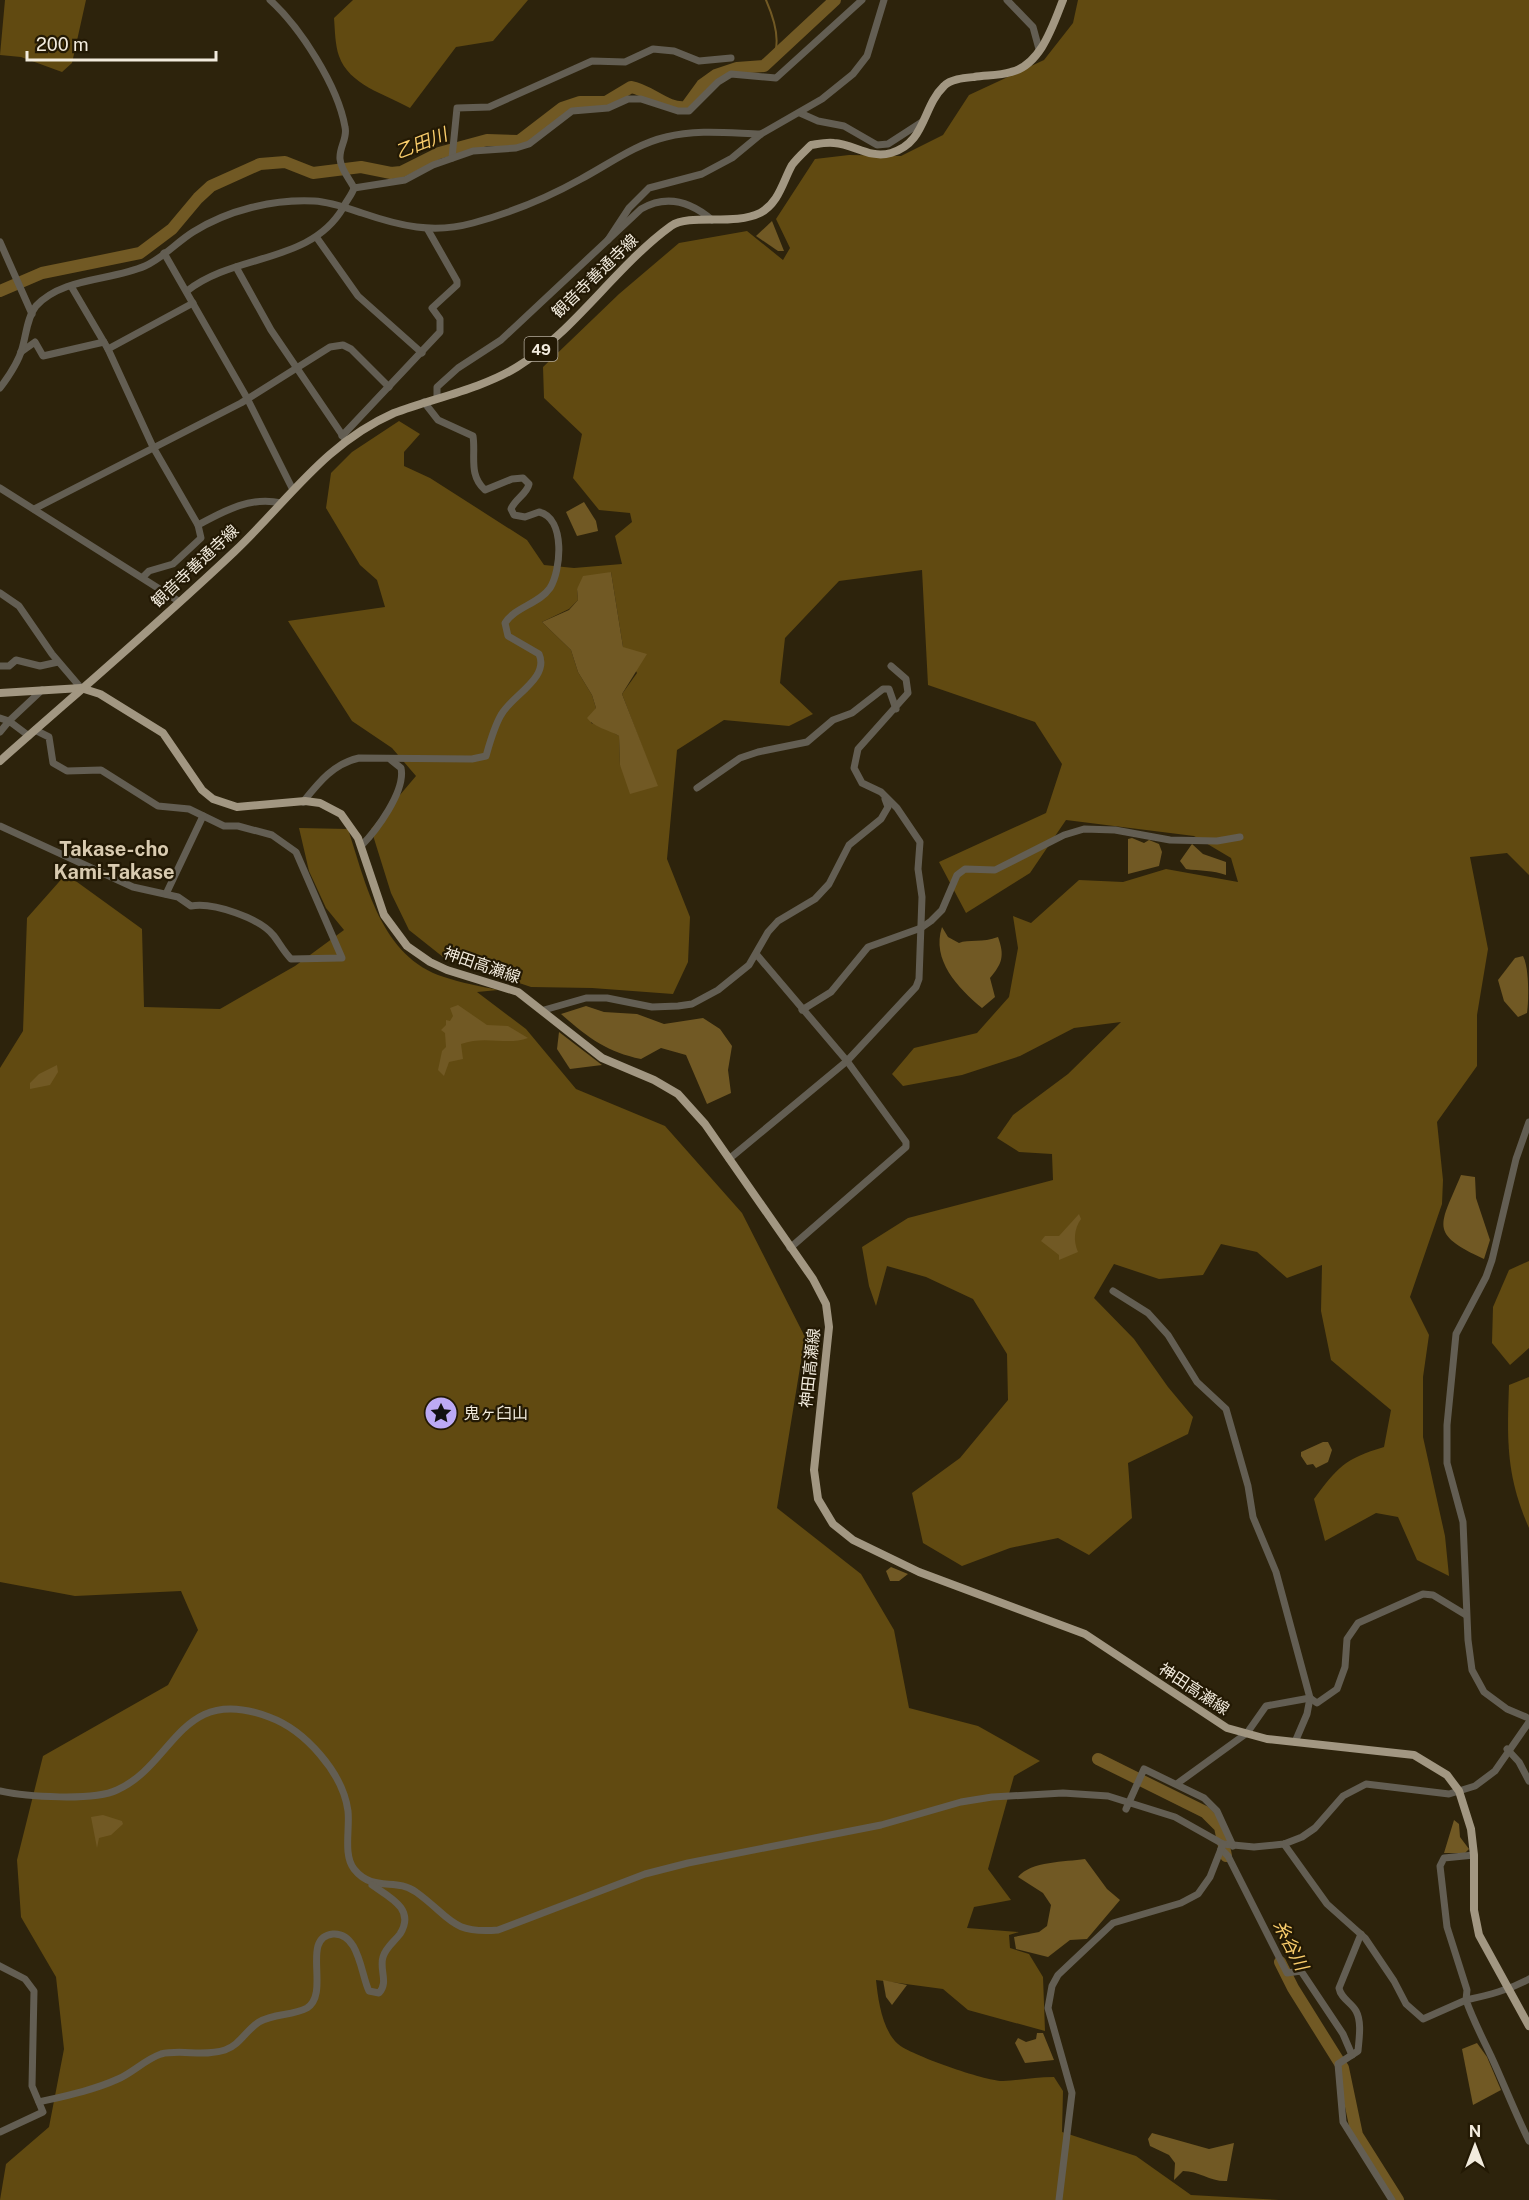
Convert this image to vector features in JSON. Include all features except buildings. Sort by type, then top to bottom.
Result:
[{"type":"main road","name":"観音寺善通寺線","points":[[0,761],[180,602],[344,438],[378,420],[495,378],[518,367],[548,343],[651,243],[674,224],[740,220],[762,212],[780,193],[793,164],[811,145],[834,142],[867,153],[888,154],[908,145],[918,134],[944,86],[961,79],[1020,69],[1048,38],[1063,0]]},
{"type":"main road","name":"神田高瀬線","points":[[0,693],[81,688],[100,694],[137,715],[164,734],[202,790],[213,799],[237,807],[303,802],[320,803],[341,814],[350,824],[361,846],[384,915],[407,946],[430,962],[518,993],[544,1010],[581,1043],[602,1058],[654,1080],[678,1094],[698,1114],[820,1292],[829,1316],[827,1364],[814,1470],[818,1499],[833,1524],[843,1534],[868,1549],[934,1579],[1085,1634],[1213,1720],[1245,1734],[1414,1755],[1447,1774],[1459,1791],[1471,1829],[1474,1855],[1474,1910],[1479,1935],[1529,2026]]},
{"type":"street","points":[[270,0],[290,18],[335,95],[346,128],[340,159],[342,169],[354,188]]},
{"type":"street","points":[[354,188],[405,180],[452,158],[474,151],[516,148],[530,144],[572,111],[608,108],[628,99],[641,99],[678,111],[689,111],[718,82],[731,74],[776,78],[862,0]]},
{"type":"street","points":[[608,240],[629,208],[649,188],[702,174],[732,158],[761,134],[822,99],[853,74],[867,57],[884,0]]},
{"type":"street","points":[[1007,0],[1033,27],[1039,49]]},
{"type":"street","points":[[452,158],[457,108],[489,107],[592,61],[625,62],[653,50],[674,51],[699,61],[731,58]]},
{"type":"street","points":[[800,113],[818,121],[844,126],[877,145],[888,144],[906,135],[926,118]]},
{"type":"street","points":[[0,388],[21,352],[32,314],[49,297],[71,285],[118,276],[145,266],[194,231],[235,212],[289,201],[315,201],[343,207],[393,224],[428,230],[471,224],[512,211],[553,194],[654,140],[693,133],[761,134]]},
{"type":"street","points":[[187,291],[213,274],[317,238],[333,224],[354,188]]},
{"type":"street","points":[[437,398],[437,387],[458,368],[501,340],[641,210],[656,201],[684,203],[697,208],[712,220]]},
{"type":"street","points":[[236,267],[254,302],[295,368],[344,438],[440,332],[440,319],[433,307],[457,285],[428,230]]},
{"type":"street","points":[[317,238],[358,296],[422,353]]},
{"type":"street","points":[[0,242],[32,314]]},
{"type":"street","points":[[164,253],[247,398],[292,488]]},
{"type":"street","points":[[71,285],[106,345],[153,447],[198,525],[201,538],[180,558],[173,564],[149,572],[143,577]]},
{"type":"street","points":[[21,352],[35,342],[43,356],[106,345],[193,303]]},
{"type":"street","points":[[34,509],[247,398],[330,347],[344,345],[351,349],[389,387]]},
{"type":"street","points":[[303,802],[321,779],[344,762],[359,758],[472,759],[486,756],[501,714],[534,679],[540,667],[539,654],[508,636],[505,623],[515,613],[549,590],[557,566],[558,544],[554,524],[548,516],[539,512],[518,518],[511,509],[515,501],[529,488],[527,481],[518,477],[485,490],[476,479],[472,436],[438,420],[424,402]]},
{"type":"street","points":[[0,488],[180,602]]},
{"type":"street","points":[[198,525],[243,504],[269,500],[281,503]]},
{"type":"street","points":[[0,592],[19,606],[58,662],[81,688]]},
{"type":"street","points":[[0,666],[9,666],[16,660],[40,666],[58,662]]},
{"type":"street","points":[[729,1159],[847,1061],[916,987],[919,979],[922,897],[918,869],[920,842],[897,808],[881,792],[862,783],[854,768],[854,759],[869,736],[896,709],[908,693],[909,688],[904,676],[891,666]]},
{"type":"street","points":[[697,788],[740,758],[807,742],[833,720],[861,708],[883,689],[889,689],[892,692],[896,709]]},
{"type":"street","points":[[0,732],[42,690]]},
{"type":"street","points":[[0,718],[32,733],[50,737],[53,764],[67,771],[101,770],[158,806],[189,809],[224,826],[238,826],[272,835],[296,852],[342,958],[291,960],[273,934],[243,915],[205,903],[191,906],[178,897],[133,887],[0,826]]},
{"type":"street","points":[[361,846],[386,813],[401,779],[401,768],[389,759]]},
{"type":"street","points":[[544,1010],[586,998],[607,998],[652,1007],[692,1004],[734,978],[757,955],[768,932],[778,921],[815,899],[829,884],[855,838],[881,819],[888,807],[881,792]]},
{"type":"street","points":[[166,894],[203,816]]},
{"type":"street","points":[[802,1010],[831,993],[868,946],[921,928],[942,910],[951,885],[957,875],[965,869],[995,870],[1064,835],[1084,828],[1115,830],[1170,840],[1216,841],[1240,837]]},
{"type":"street","points":[[757,955],[847,1061],[906,1142],[906,1148],[790,1248]]},
{"type":"street","points":[[1222,1846],[1254,1847],[1284,1844],[1309,1833],[1343,1796],[1366,1784],[1439,1794],[1475,1786],[1487,1778],[1527,1719],[1495,1701],[1478,1684],[1472,1670],[1466,1615],[1463,1522],[1447,1463],[1452,1353],[1456,1334],[1486,1277],[1492,1260],[1516,1159],[1529,1122]]},
{"type":"street","points":[[1113,1291],[1148,1313],[1168,1335],[1197,1382],[1226,1409],[1248,1486],[1253,1517],[1276,1572],[1310,1698],[1307,1714],[1295,1742]]},
{"type":"street","points":[[1178,1784],[1245,1734],[1266,1706],[1310,1698],[1317,1703],[1337,1689],[1345,1667],[1347,1639],[1358,1623],[1423,1594],[1433,1595],[1466,1615]]},
{"type":"street","points":[[0,1791],[33,1796],[103,1795],[128,1784],[178,1732],[197,1718],[220,1710],[268,1716],[300,1735],[327,1764],[348,1810],[349,1860],[353,1868],[365,1880],[398,1902],[404,1912],[405,1924],[382,1959],[384,1982],[379,1993],[369,1991],[359,1958],[348,1940],[339,1934],[330,1934],[322,1938],[316,1952],[318,1987],[310,2006],[298,2012],[265,2019],[250,2029],[237,2044],[224,2050],[162,2054],[118,2079],[39,2102]]},
{"type":"street","points":[[1508,1750],[1519,1762],[1529,1780]]},
{"type":"street","points":[[1127,1805],[1144,1769],[1204,1798],[1217,1811],[1233,1846]]},
{"type":"street","points":[[365,1880],[381,1885],[414,1889],[464,1930],[498,1930],[645,1874],[688,1863],[882,1825],[961,1802],[992,1797],[1063,1792],[1097,1795],[1175,1817],[1222,1846],[1287,1973],[1296,1971],[1343,2034],[1346,2060],[1342,2122],[1392,2200]]},
{"type":"street","points":[[1284,1844],[1327,1904],[1361,1934],[1388,1972],[1406,2004],[1417,2016],[1423,2019],[1466,2000],[1508,1990],[1529,1979]]},
{"type":"street","points":[[1059,2200],[1072,2093],[1048,2008],[1058,1975],[1113,1923],[1181,1903],[1197,1894],[1210,1877],[1222,1846]]},
{"type":"street","points":[[1474,1855],[1449,1856],[1444,1858],[1440,1866],[1447,1928],[1467,1990],[1466,2000],[1478,2034],[1491,2055],[1506,2094],[1529,2141]]},
{"type":"street","points":[[1346,2060],[1358,2051],[1358,2016],[1356,2010],[1340,1994],[1340,1988],[1361,1934]]},
{"type":"street","points":[[0,1966],[25,1979],[34,1991],[32,2086],[43,2112],[0,2132]]},
{"type":"shaded area","points":[[5,0],[86,0],[72,63],[62,72],[21,57],[0,55]]},
{"type":"shaded area","points":[[353,0],[528,0],[493,41],[456,47],[410,108],[359,82],[344,66],[337,47],[334,18]]},
{"type":"shaded area","points":[[1078,0],[1529,0],[1529,875],[1507,853],[1470,857],[1488,949],[1477,1015],[1477,1066],[1437,1122],[1443,1180],[1442,1204],[1410,1297],[1429,1335],[1423,1377],[1423,1437],[1445,1536],[1449,1576],[1417,1560],[1398,1517],[1376,1513],[1325,1541],[1314,1499],[1329,1479],[1351,1460],[1384,1447],[1391,1410],[1331,1360],[1321,1311],[1322,1265],[1287,1278],[1257,1252],[1221,1244],[1203,1275],[1159,1279],[1114,1264],[1094,1298],[1134,1339],[1168,1387],[1193,1417],[1188,1434],[1128,1463],[1132,1518],[1089,1555],[1058,1538],[1010,1548],[962,1566],[923,1543],[912,1493],[960,1458],[1008,1400],[1007,1354],[973,1299],[926,1277],[887,1266],[876,1306],[869,1286],[862,1247],[908,1218],[1053,1180],[1052,1154],[1019,1152],[997,1138],[1013,1115],[1068,1074],[1121,1022],[1074,1028],[1020,1056],[962,1075],[903,1086],[892,1074],[914,1048],[977,1033],[1009,997],[1018,948],[1013,916],[1031,923],[1079,880],[1123,882],[1166,869],[1238,882],[1231,858],[1194,836],[1066,820],[1030,873],[966,913],[939,862],[1046,813],[1062,764],[1035,722],[928,685],[922,570],[839,581],[785,638],[780,683],[813,714],[789,726],[724,720],[677,750],[667,859],[690,917],[688,962],[673,994],[592,988],[531,987],[443,957],[409,930],[391,893],[371,829],[416,776],[392,748],[352,721],[288,621],[385,607],[377,580],[360,565],[326,508],[331,473],[352,452],[399,421],[420,434],[404,452],[404,466],[430,478],[527,540],[544,565],[574,568],[622,564],[615,536],[632,522],[630,513],[599,510],[573,478],[582,434],[544,398],[543,367],[619,294],[679,243],[747,231],[783,260],[790,248],[776,219],[815,159],[849,155],[901,156],[943,135],[969,95],[1044,60],[1073,23]],"holes":[[[611,572],[623,647],[637,673],[622,694],[657,786],[620,765],[619,736],[591,723],[596,708],[592,695],[578,672],[571,650],[542,622],[569,609],[578,600],[577,589]]]},
{"type":"shaded area","points":[[772,221],[784,251],[778,251],[756,236]]},
{"type":"shaded area","points":[[584,502],[596,521],[598,531],[577,536],[566,512]]},
{"type":"shaded area","points":[[611,572],[623,647],[647,654],[622,694],[658,786],[630,794],[620,765],[619,736],[597,726],[587,718],[596,708],[592,695],[578,672],[571,650],[542,622],[569,610],[578,600],[577,589],[583,576]]},
{"type":"shaded area","points":[[299,828],[348,829],[379,916],[405,953],[423,967],[444,977],[498,990],[477,992],[526,1029],[576,1089],[665,1126],[742,1213],[805,1337],[777,1508],[861,1574],[894,1630],[909,1708],[978,1726],[1040,1761],[1014,1776],[988,1869],[1011,1900],[974,1907],[967,1928],[1019,1932],[1009,1935],[1010,1948],[1029,1954],[1043,1977],[1045,2031],[968,2010],[943,1989],[876,1980],[882,2014],[893,2038],[905,2049],[917,2055],[982,2077],[1003,2081],[1054,2077],[1063,2091],[1062,2132],[1136,2156],[1191,2195],[1279,2200],[0,2200],[6,2164],[49,2127],[64,2049],[56,1977],[21,1917],[17,1860],[43,1756],[168,1685],[198,1630],[181,1591],[75,1596],[0,1582],[0,1068],[23,1031],[27,918],[66,874],[142,929],[144,1007],[220,1009],[295,966],[344,930],[326,908],[309,871]]},
{"type":"shaded area","points":[[1132,838],[1144,843],[1149,840],[1159,844],[1162,852],[1159,866],[1128,874],[1128,839]]},
{"type":"shaded area","points":[[1192,844],[1203,854],[1226,862],[1226,875],[1186,869],[1180,861]]},
{"type":"shaded area","points":[[942,927],[948,937],[959,943],[998,937],[1002,955],[990,978],[995,997],[982,1008],[964,992],[943,962],[940,951]]},
{"type":"shaded area","points":[[1523,956],[1527,975],[1528,1007],[1527,1013],[1518,1017],[1504,1001],[1498,980],[1515,958]]},
{"type":"shaded area","points":[[458,1005],[487,1025],[508,1026],[528,1038],[512,1041],[479,1040],[461,1044],[463,1059],[449,1062],[444,1076],[438,1070],[442,1051],[446,1047],[445,1033],[441,1030],[446,1025],[446,1020],[450,1021],[453,1016],[450,1008]]},
{"type":"shaded area","points":[[586,1006],[604,1012],[637,1014],[664,1024],[703,1018],[720,1029],[732,1046],[728,1070],[731,1093],[707,1104],[686,1055],[661,1048],[641,1059],[629,1056],[598,1042],[561,1014]]},
{"type":"shaded area","points":[[559,1032],[602,1065],[570,1069],[557,1049]]},
{"type":"shaded area","points":[[57,1065],[58,1072],[50,1085],[30,1089],[30,1083],[39,1074]]},
{"type":"shaded area","points":[[1461,1175],[1475,1177],[1476,1198],[1490,1240],[1484,1259],[1454,1242],[1444,1226],[1444,1217]]},
{"type":"shaded area","points":[[1079,1214],[1081,1219],[1075,1235],[1078,1252],[1059,1260],[1059,1255],[1041,1241],[1045,1236],[1059,1236]]},
{"type":"shaded area","points":[[1529,1261],[1529,1348],[1510,1365],[1492,1343],[1493,1307],[1509,1270]]},
{"type":"shaded area","points":[[1529,1377],[1529,1528],[1521,1509],[1512,1474],[1508,1423],[1509,1385]]},
{"type":"shaded area","points":[[1328,1442],[1332,1450],[1328,1462],[1316,1468],[1313,1464],[1307,1465],[1301,1452]]},
{"type":"shaded area","points":[[891,1567],[908,1574],[899,1581],[890,1581],[886,1571]]},
{"type":"shaded area","points":[[103,1815],[122,1821],[123,1824],[111,1835],[99,1838],[97,1848],[91,1817]]},
{"type":"shaded area","points":[[1454,1820],[1459,1824],[1460,1837],[1469,1849],[1465,1853],[1444,1853]]},
{"type":"shaded area","points":[[1085,1859],[1107,1889],[1120,1900],[1087,1939],[1070,1940],[1048,1957],[1016,1949],[1014,1937],[1039,1932],[1047,1926],[1051,1905],[1043,1893],[1018,1877],[1040,1865]]},
{"type":"shaded area","points":[[883,1980],[907,1985],[892,2005],[886,1997]]},
{"type":"shaded area","points":[[1037,2033],[1043,2033],[1054,2060],[1025,2063],[1015,2043],[1018,2038],[1026,2042],[1036,2039]]},
{"type":"shaded area","points":[[1477,2043],[1487,2057],[1501,2090],[1473,2105],[1462,2049]]},
{"type":"shaded area","points":[[1152,2133],[1209,2149],[1234,2143],[1227,2181],[1183,2171],[1174,2180],[1175,2163],[1169,2155],[1150,2146],[1148,2139]]},
{"type":"waterway","points":[[766,0],[774,21],[776,38],[775,53],[772,59]]},
{"type":"waterway","name":"乙田川","points":[[0,291],[42,273],[140,253],[172,229],[211,186],[260,164],[285,162],[313,173],[361,167],[391,173],[401,172],[439,153],[487,140],[519,141],[562,108],[580,102],[606,102],[631,87],[672,106],[686,107],[702,85],[716,75],[737,68],[764,66],[835,0]]},
{"type":"waterway","name":"糸谷川","points":[[1098,1759],[1205,1812],[1220,1827],[1226,1856]]},
{"type":"waterway","name":"糸谷川","points":[[1280,1962],[1293,1988],[1343,2068],[1357,2135],[1398,2200]]},
{"type":"place","name":"鬼ヶ臼山","points":[[441,1413]]},
{"type":"district","name":"Takase-cho Kami-Takase","points":[[114,860]]}]
